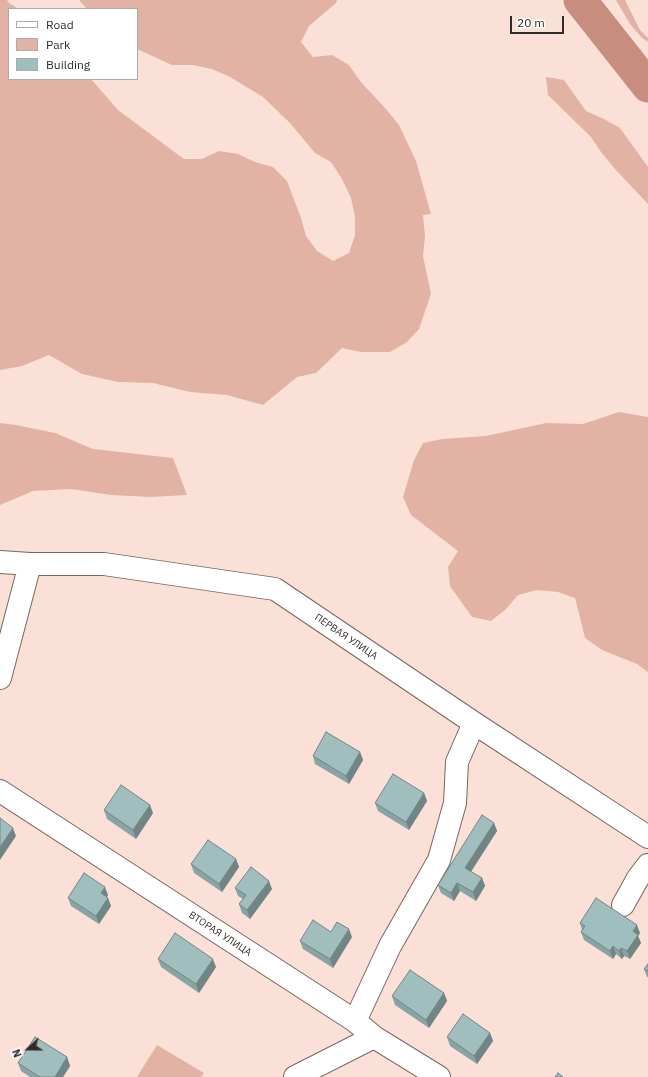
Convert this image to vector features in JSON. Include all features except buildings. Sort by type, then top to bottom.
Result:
[{"type":"street","name":"ПЕРВАЯ УЛИЦА","points":[[0,562],[30,564],[104,564],[275,589],[474,723],[648,837]]},
{"type":"street","points":[[0,678],[30,564]]},
{"type":"street","points":[[355,1021],[390,946],[439,860],[455,803],[457,762],[474,723]]},
{"type":"street","name":"ВТОРАЯ УЛИЦА","points":[[0,791],[355,1021],[374,1037],[439,1077]]},
{"type":"street","points":[[623,905],[638,878],[648,865]]},
{"type":"street","points":[[295,1077],[374,1037]]},
{"type":"green space","points":[[0,0],[7,0],[17,8],[8,8],[8,80],[92,80],[118,110],[184,159],[202,159],[219,151],[238,154],[255,162],[273,167],[287,181],[306,236],[317,251],[333,261],[349,253],[355,235],[355,217],[351,198],[342,179],[331,162],[315,153],[290,123],[263,97],[230,77],[212,69],[192,65],[172,65],[138,49],[138,8],[86,8],[79,0],[337,0],[336,3],[309,26],[301,42],[313,57],[332,55],[349,65],[360,81],[399,125],[416,161],[431,214],[423,215],[425,236],[423,256],[431,294],[419,329],[407,342],[390,352],[361,352],[342,348],[316,373],[297,377],[263,405],[227,395],[190,392],[153,383],[118,382],[82,374],[49,355],[22,366],[0,370]]},
{"type":"green space","points":[[616,0],[625,0],[640,30],[648,38],[648,42],[642,38],[630,24]]},
{"type":"green space","points":[[546,77],[564,80],[586,111],[620,128],[648,167],[648,204],[615,169],[591,137],[548,95]]},
{"type":"green space","points":[[619,412],[648,417],[648,672],[637,664],[602,650],[585,638],[575,598],[558,592],[537,590],[518,595],[506,609],[491,621],[472,617],[450,586],[448,567],[458,551],[411,515],[403,497],[414,460],[423,443],[442,439],[486,436],[546,423],[583,424]]},
{"type":"green space","points":[[0,423],[55,433],[93,449],[173,458],[187,495],[150,497],[111,495],[71,489],[33,491],[0,505]]},
{"type":"green space","points":[[157,1045],[204,1073],[201,1077],[137,1077]]},
{"type":"waterway","points":[[580,0],[648,86]]}]
